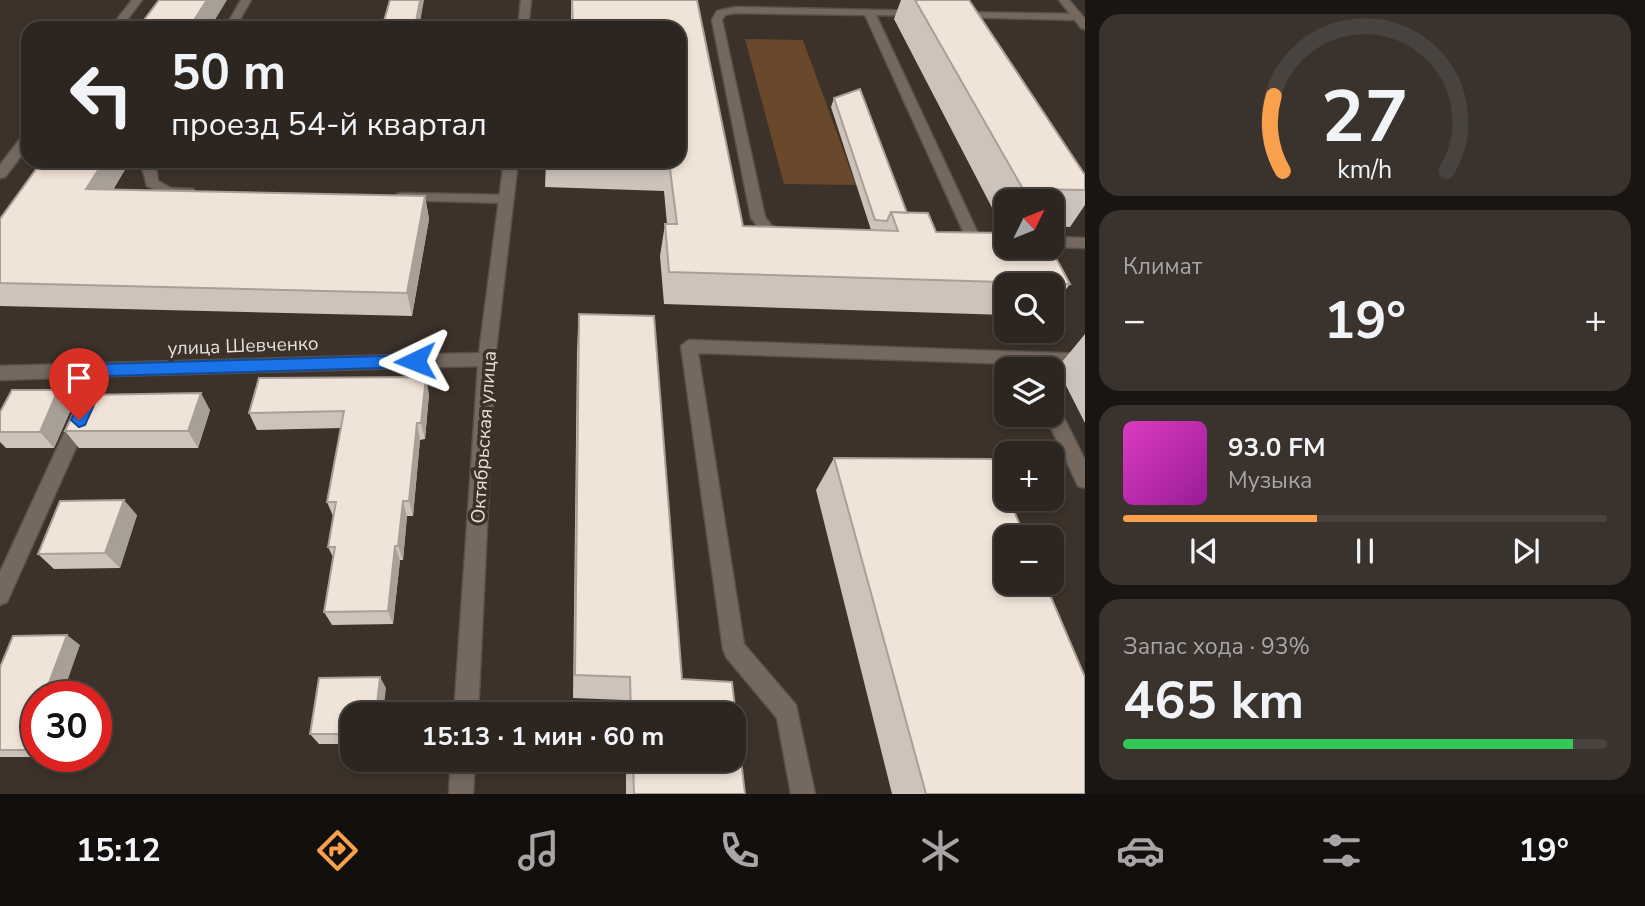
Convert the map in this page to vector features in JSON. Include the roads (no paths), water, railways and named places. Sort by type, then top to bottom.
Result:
[{"type":"street","points":[[120,21],[137,0]]},
{"type":"street","points":[[234,21],[246,0]]},
{"type":"street","points":[[524,21],[526,0]]},
{"type":"street","points":[[1064,0],[1081,21]]},
{"type":"street","points":[[799,235],[767,229],[758,218],[717,20],[721,13],[769,5],[1081,21]]},
{"type":"street","points":[[869,12],[973,240]]},
{"type":"street","points":[[0,174],[21,147]]},
{"type":"street","points":[[149,168],[152,183],[168,192],[209,192]]},
{"type":"street","name":"Октябрьская улица","points":[[467,702],[487,359],[510,168]]},
{"type":"street","points":[[389,196],[507,199]]},
{"type":"street","points":[[1064,242],[1085,243]]},
{"type":"street","points":[[803,794],[788,713],[734,649],[689,346],[994,362]]},
{"type":"street","name":"улица Шевченко","points":[[0,373],[487,359]]},
{"type":"street","points":[[1064,362],[1085,360]]},
{"type":"street","points":[[0,594],[102,370]]},
{"type":"street","points":[[1060,427],[1085,480]]},
{"type":"street","points":[[461,794],[462,772]]}]
